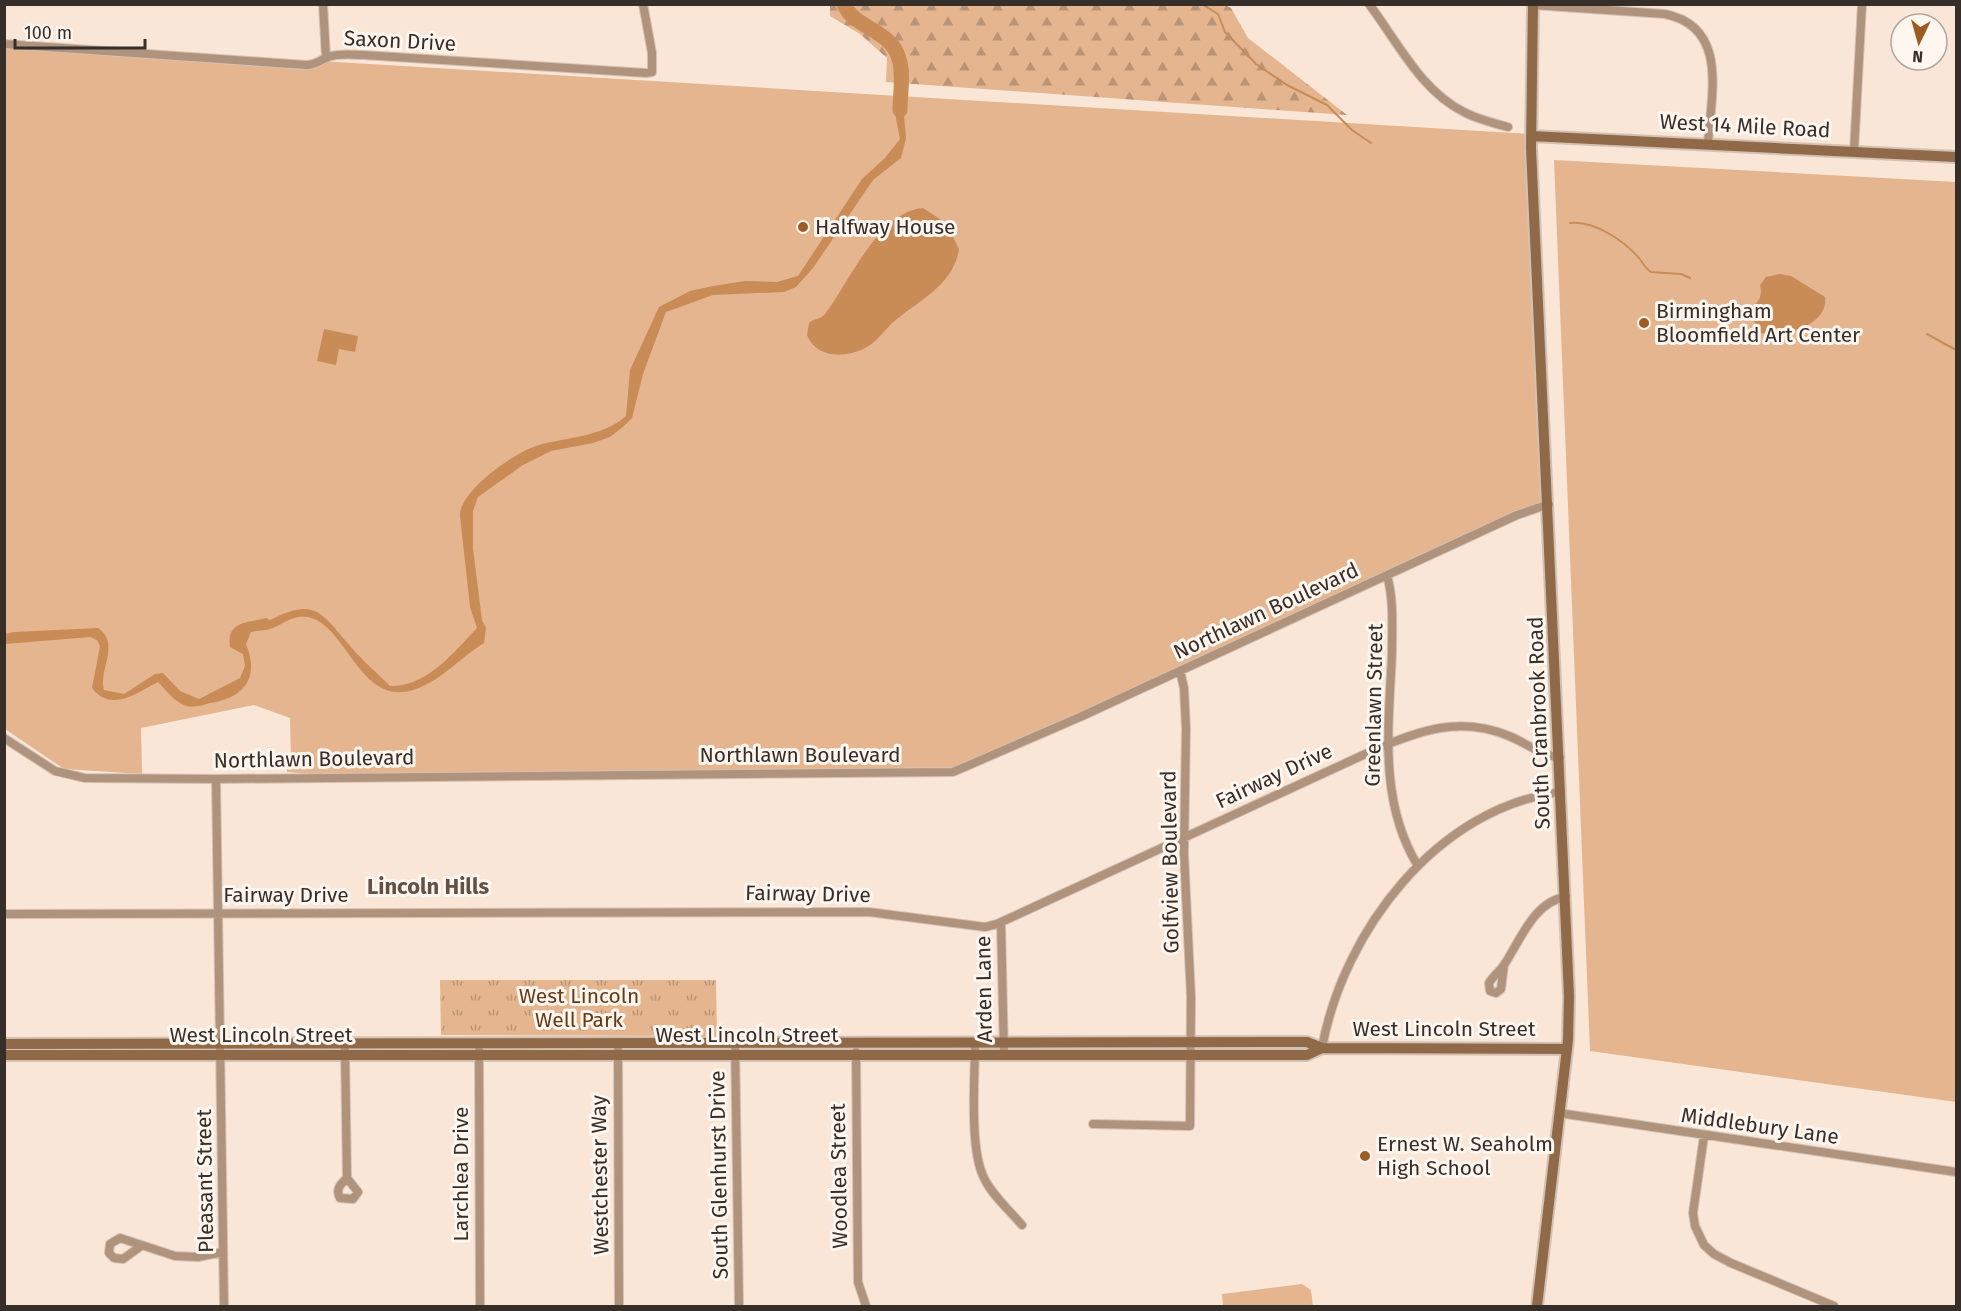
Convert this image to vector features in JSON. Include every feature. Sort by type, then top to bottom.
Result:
[{"type":"street","points":[[323,4],[326,58]]},
{"type":"street","name":"Saxon Drive","points":[[4,44],[306,65],[314,65],[326,58],[363,56],[652,72],[652,53],[644,4]]},
{"type":"street","points":[[1369,4],[1411,63],[1442,98],[1471,116],[1508,127]]},
{"type":"street","points":[[1854,151],[1862,4]]},
{"type":"street","points":[[1533,5],[1657,13],[1673,15],[1689,23],[1701,34],[1711,56],[1708,143]]},
{"type":"street","name":"South Cranbrook Road","points":[[1533,5],[1531,136],[1562,792],[1569,996],[1566,1049],[1537,1306]]},
{"type":"street","name":"West 14 Mile Road","points":[[1531,136],[1956,157]]},
{"type":"street","name":"Northlawn Boulevard","points":[[4,738],[55,771],[75,777],[216,779],[413,775],[943,773],[962,769],[999,753],[1517,515],[1549,504]]},
{"type":"street","name":"Greenlawn Street","points":[[1387,575],[1393,610],[1391,802],[1404,839],[1418,866]]},
{"type":"street","name":"Golfview Boulevard","points":[[1093,1124],[1190,1126],[1190,962],[1185,838],[1185,698],[1180,671]]},
{"type":"street","name":"Fairway Drive","points":[[4,914],[868,912],[979,927],[1001,922],[1390,743],[1435,727],[1473,726],[1503,734],[1544,754],[1560,758]]},
{"type":"street","name":"Pleasant Street","points":[[216,779],[224,1306]]},
{"type":"street","points":[[1322,1048],[1339,990],[1360,942],[1389,899],[1418,866],[1445,844],[1498,811],[1527,798],[1562,792]]},
{"type":"street","points":[[1504,965],[1525,929],[1547,904],[1556,898],[1566,897]]},
{"type":"street","name":"Arden Lane","points":[[1001,922],[1004,1054]]},
{"type":"street","name":"West Lincoln Street","points":[[4,1055],[28,1049],[220,1042],[1307,1042],[1322,1048],[1566,1049]]},
{"type":"street","name":"Larchlea Drive","points":[[479,1042],[480,1306]]},
{"type":"street","name":"Westchester Way","points":[[618,1042],[619,1306]]},
{"type":"street","name":"South Glenhurst Drive","points":[[735,1042],[739,1306]]},
{"type":"street","points":[[345,1043],[347,1178]]},
{"type":"street","name":"Woodlea Street","points":[[856,1043],[858,1282],[866,1306]]},
{"type":"street","name":"Arden Lane","points":[[975,1043],[976,1142],[979,1166],[991,1189],[1022,1225]]},
{"type":"street","name":"West Lincoln Street","points":[[4,1044],[28,1049],[220,1055],[1307,1055],[1322,1048]]},
{"type":"street","name":"Middlebury Lane","points":[[1559,1113],[1956,1172]]},
{"type":"street","points":[[1704,1136],[1693,1213],[1698,1235],[1704,1245],[1714,1254],[1731,1263],[1834,1306]]},
{"type":"street","points":[[141,1246],[182,1257],[223,1252]]},
{"type":"green space","points":[[830,5],[1225,5],[1231,8],[1248,38],[1347,115],[886,82],[887,58],[860,34],[830,16]]},
{"type":"green space","points":[[5,42],[1529,134],[1544,504],[957,774],[366,779],[287,772],[287,760],[291,760],[290,718],[254,705],[141,728],[142,774],[64,769],[5,729]]},
{"type":"green space","points":[[1554,160],[1956,182],[1956,1102],[1590,1051]]},
{"type":"green space","name":"West Lincoln Well Park","points":[[440,980],[716,980],[717,1036],[441,1035]]},
{"type":"green space","points":[[1302,1284],[1311,1290],[1313,1306],[1223,1306],[1222,1294]]},
{"type":"shaded area","points":[[898,91],[902,91],[906,138],[901,158],[873,180],[813,268],[796,287],[784,292],[713,295],[666,312],[643,374],[632,418],[624,426],[610,437],[593,443],[551,451],[523,465],[478,497],[473,511],[473,549],[482,620],[486,628],[484,643],[434,680],[416,689],[397,692],[381,687],[367,677],[333,634],[321,623],[307,617],[293,618],[270,629],[251,632],[246,644],[251,667],[246,684],[232,696],[196,706],[187,706],[179,702],[158,682],[133,695],[116,700],[99,695],[92,688],[100,646],[97,640],[90,637],[5,644],[5,634],[14,632],[98,628],[105,634],[108,641],[104,690],[124,694],[155,674],[163,673],[180,691],[199,699],[240,678],[245,666],[243,654],[230,647],[231,632],[235,628],[245,623],[266,618],[270,620],[285,613],[307,609],[316,612],[332,624],[359,656],[390,686],[416,681],[428,674],[449,657],[477,628],[470,607],[460,516],[462,506],[469,495],[491,473],[517,455],[539,445],[596,432],[617,423],[626,416],[630,370],[659,307],[690,291],[745,281],[777,282],[798,276],[862,179],[885,158],[900,139],[895,113]]},
{"type":"shaded area","points":[[923,208],[946,223],[959,249],[956,261],[943,282],[866,347],[837,355],[819,350],[807,335],[809,323],[825,314],[879,235],[907,212]]},
{"type":"shaded area","points":[[1780,274],[1791,276],[1825,297],[1824,307],[1820,315],[1803,327],[1781,333],[1761,333],[1749,313],[1760,298],[1760,285],[1766,277]]},
{"type":"shaded area","points":[[324,329],[358,336],[355,352],[339,349],[336,365],[317,361]]},
{"type":"waterway","points":[[844,4],[855,19],[881,35],[895,49],[901,71],[900,110]]},
{"type":"waterway","points":[[1202,4],[1218,14],[1225,32],[1256,64],[1287,85],[1327,105],[1352,130],[1371,143]]},
{"type":"waterway","points":[[1570,223],[1589,225],[1608,233],[1633,251],[1651,272],[1681,274],[1690,278]]},
{"type":"waterway","points":[[1927,334],[1956,350]]},
{"type":"place","name":"Halfway House","points":[[803,227]]},
{"type":"place","name":"Birmingham Bloomfield Art Center","points":[[1644,323]]},
{"type":"place","name":"Ernest W. Seaholm High School","points":[[1365,1156]]},
{"type":"district","name":"Lincoln Hills","points":[[428,886]]}]
